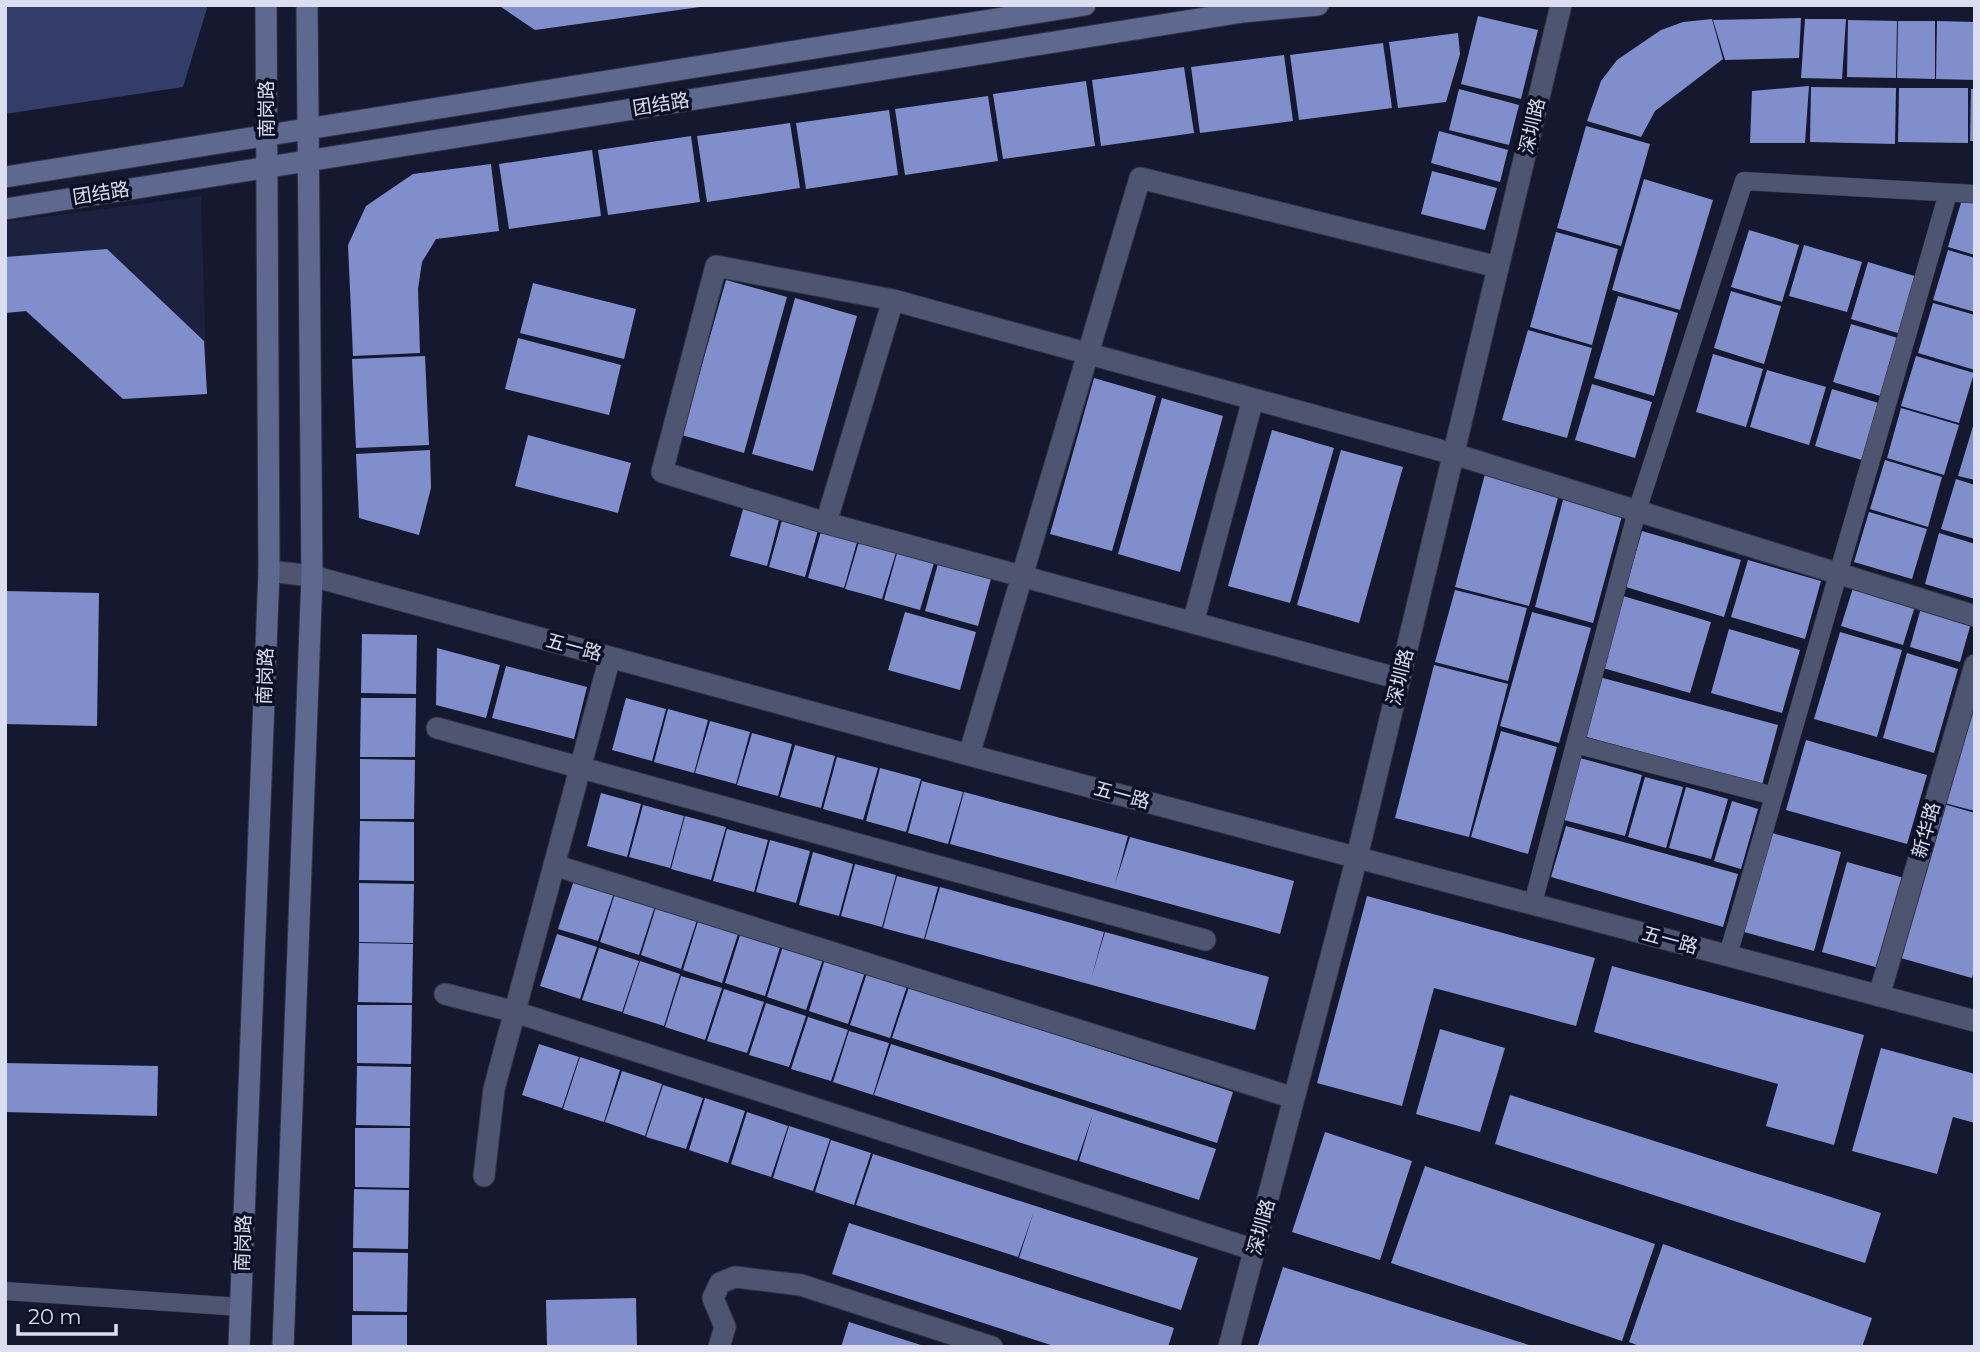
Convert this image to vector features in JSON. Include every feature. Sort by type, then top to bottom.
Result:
[{"type":"main road","name":"南岗路","points":[[239,1347],[269,571],[266,5]]},
{"type":"main road","points":[[284,1347],[312,576],[307,5]]},
{"type":"main road","name":"团结路","points":[[5,177],[1046,8],[1085,5]]},
{"type":"main road","name":"团结路","points":[[5,209],[1243,12],[1318,5]]},
{"type":"street","name":"深圳路","points":[[1229,1347],[1357,857],[1561,5]]},
{"type":"street","points":[[969,755],[1140,178],[1498,267]]},
{"type":"street","points":[[1400,679],[826,523],[662,472],[716,265],[893,300],[1454,454],[1975,616]]},
{"type":"street","points":[[826,523],[893,300]]},
{"type":"street","points":[[1193,623],[1253,399]]},
{"type":"street","name":"五一路","points":[[269,571],[312,576],[969,755],[1975,1021]]},
{"type":"street","points":[[484,1176],[494,1090],[610,657]]},
{"type":"street","name":"新华路","points":[[1879,996],[1975,665]]},
{"type":"street","points":[[438,728],[581,765],[1205,940]]},
{"type":"street","points":[[554,865],[1294,1098]]},
{"type":"street","points":[[445,993],[515,1012],[1255,1250]]},
{"type":"street","points":[[719,1347],[725,1327],[713,1298],[720,1283],[735,1277],[801,1285],[992,1347]]},
{"type":"lane","points":[[1533,903],[1637,511],[1744,181],[1975,194]]},
{"type":"lane","points":[[1728,955],[1948,192]]},
{"type":"lane","points":[[1575,744],[1774,796]]},
{"type":"lane","points":[[5,1291],[241,1307]]},
{"type":"shaded area","points":[[5,5],[208,5],[183,87],[5,114]]},
{"type":"shaded area","points":[[201,196],[207,394],[123,399],[26,312],[5,313],[5,222]]},
{"type":"building","points":[[498,5],[700,5],[700,7],[535,30]]},
{"type":"building","points":[[1478,16],[1538,30],[1521,99],[1461,84]]},
{"type":"building","points":[[1801,18],[1799,58],[1725,60],[1713,20]]},
{"type":"building","points":[[1712,19],[1723,59],[1655,111],[1641,137],[1587,121],[1601,81],[1617,60],[1661,30],[1683,22]]},
{"type":"building","points":[[1805,19],[1846,19],[1842,79],[1801,78]]},
{"type":"building","points":[[1848,20],[1897,21],[1896,78],[1847,77]]},
{"type":"building","points":[[1898,21],[1935,21],[1935,79],[1897,78]]},
{"type":"building","points":[[1937,21],[1975,22],[1975,80],[1936,79]]},
{"type":"building","points":[[1458,33],[1460,54],[1446,102],[1398,108],[1389,42]]},
{"type":"building","points":[[1383,43],[1392,108],[1299,120],[1290,55]]},
{"type":"building","points":[[1284,55],[1293,121],[1200,133],[1191,67]]},
{"type":"building","points":[[1184,67],[1194,133],[1101,146],[1092,80]]},
{"type":"building","points":[[1086,81],[1095,146],[1003,159],[993,94]]},
{"type":"building","points":[[1809,86],[1805,143],[1750,143],[1752,91]]},
{"type":"building","points":[[1811,87],[1896,88],[1895,144],[1810,142]]},
{"type":"building","points":[[1899,88],[1968,88],[1968,143],[1898,142]]},
{"type":"building","points":[[1459,89],[1519,105],[1509,145],[1449,130]]},
{"type":"building","points":[[1971,89],[1975,89],[1975,141],[1970,141]]},
{"type":"building","points":[[988,96],[998,161],[905,175],[895,109]]},
{"type":"building","points":[[889,110],[898,175],[806,189],[796,123]]},
{"type":"building","points":[[790,123],[800,188],[707,202],[697,136]]},
{"type":"building","points":[[1586,126],[1650,144],[1621,246],[1557,228]]},
{"type":"building","points":[[1439,131],[1508,150],[1500,182],[1431,163]]},
{"type":"building","points":[[691,136],[700,202],[608,215],[598,150]]},
{"type":"building","points":[[592,150],[601,216],[509,229],[499,164]]},
{"type":"building","points":[[491,164],[499,231],[436,239],[422,262],[418,289],[420,353],[353,356],[348,245],[366,206],[413,174]]},
{"type":"building","points":[[1432,171],[1497,188],[1485,230],[1421,214]]},
{"type":"building","points":[[1644,179],[1713,200],[1680,310],[1612,290]]},
{"type":"building","points":[[1963,196],[1975,200],[1975,255],[1948,247]]},
{"type":"building","points":[[1749,230],[1799,245],[1782,302],[1731,287]]},
{"type":"building","points":[[1556,232],[1618,249],[1592,345],[1530,327]]},
{"type":"building","points":[[1804,245],[1862,262],[1847,312],[1789,296]]},
{"type":"building","points":[[107,249],[204,341],[207,394],[123,399],[26,311],[5,313],[5,257]]},
{"type":"building","points":[[1948,250],[1975,258],[1975,312],[1933,300]]},
{"type":"building","points":[[1868,262],[1918,277],[1901,334],[1851,319]]},
{"type":"building","points":[[726,280],[787,297],[744,453],[682,435]]},
{"type":"building","points":[[533,283],[636,309],[624,359],[520,333]]},
{"type":"building","points":[[1731,291],[1781,306],[1764,364],[1714,348]]},
{"type":"building","points":[[1618,296],[1678,313],[1654,396],[1594,378]]},
{"type":"building","points":[[795,298],[857,316],[813,471],[752,454]]},
{"type":"building","points":[[1933,303],[1975,315],[1975,370],[1918,353]]},
{"type":"building","points":[[1851,324],[1901,339],[1884,397],[1833,382]]},
{"type":"building","points":[[1528,330],[1592,348],[1567,438],[1502,420]]},
{"type":"building","points":[[518,338],[621,365],[609,415],[505,389]]},
{"type":"building","points":[[1713,354],[1763,369],[1746,427],[1696,412]]},
{"type":"building","points":[[425,356],[429,445],[356,448],[352,359]]},
{"type":"building","points":[[1916,356],[1974,373],[1959,423],[1901,406]]},
{"type":"building","points":[[1767,370],[1826,387],[1809,445],[1750,427]]},
{"type":"building","points":[[1094,378],[1156,396],[1112,551],[1050,534]]},
{"type":"building","points":[[1592,384],[1652,402],[1635,458],[1575,440]]},
{"type":"building","points":[[1832,389],[1882,404],[1865,461],[1815,446]]},
{"type":"building","points":[[1162,398],[1223,416],[1180,572],[1118,554]]},
{"type":"building","points":[[1901,408],[1959,425],[1944,475],[1887,458]]},
{"type":"building","points":[[1975,423],[1975,480],[1958,476]]},
{"type":"building","points":[[1272,430],[1334,448],[1290,603],[1228,586]]},
{"type":"building","points":[[528,435],[631,463],[618,513],[515,486]]},
{"type":"building","points":[[430,450],[431,488],[419,535],[359,518],[356,454]]},
{"type":"building","points":[[1341,450],[1403,467],[1359,623],[1297,605]]},
{"type":"building","points":[[1885,460],[1942,477],[1928,527],[1870,509]]},
{"type":"building","points":[[1485,474],[1559,494],[1529,606],[1455,587]]},
{"type":"building","points":[[1956,479],[1975,485],[1975,539],[1941,529]]},
{"type":"building","points":[[1564,496],[1623,512],[1593,623],[1535,607]]},
{"type":"building","points":[[745,502],[781,512],[767,566],[730,556]]},
{"type":"building","points":[[1869,512],[1927,529],[1912,579],[1854,562]]},
{"type":"building","points":[[784,513],[820,523],[805,577],[769,567]]},
{"type":"building","points":[[823,524],[859,535],[844,588],[808,578]]},
{"type":"building","points":[[1642,531],[1741,560],[1724,617],[1626,587]]},
{"type":"building","points":[[1939,533],[1975,544],[1975,599],[1925,584]]},
{"type":"building","points":[[861,535],[898,546],[882,599],[845,589]]},
{"type":"building","points":[[899,546],[936,556],[920,610],[884,600]]},
{"type":"building","points":[[939,560],[992,575],[978,626],[925,611]]},
{"type":"building","points":[[1748,560],[1821,581],[1805,639],[1731,617]]},
{"type":"building","points":[[1853,588],[1915,606],[1903,645],[1841,626]]},
{"type":"building","points":[[1455,590],[1527,608],[1508,681],[1435,662]]},
{"type":"building","points":[[5,591],[99,593],[97,726],[5,724]]},
{"type":"building","points":[[1623,596],[1711,622],[1690,693],[1603,668]]},
{"type":"building","points":[[1921,608],[1971,623],[1960,662],[1910,647]]},
{"type":"building","points":[[905,612],[976,632],[960,690],[888,670]]},
{"type":"building","points":[[1532,612],[1591,628],[1559,743],[1500,726]]},
{"type":"building","points":[[1729,629],[1800,650],[1782,713],[1711,693]]},
{"type":"building","points":[[1840,632],[1902,650],[1877,737],[1814,719]]},
{"type":"building","points":[[362,634],[417,635],[416,694],[361,693]]},
{"type":"building","points":[[437,648],[500,665],[486,718],[436,705]]},
{"type":"building","points":[[1907,653],[1958,669],[1934,753],[1883,738]]},
{"type":"building","points":[[1434,665],[1508,684],[1469,837],[1395,818]]},
{"type":"building","points":[[506,666],[587,687],[574,739],[492,718]]},
{"type":"building","points":[[1599,677],[1778,725],[1762,785],[1583,736]]},
{"type":"building","points":[[1975,688],[1975,811],[1941,802]]},
{"type":"building","points":[[361,698],[416,698],[415,757],[360,757]]},
{"type":"building","points":[[626,698],[666,709],[652,761],[612,750]]},
{"type":"building","points":[[668,709],[708,720],[694,773],[654,762]]},
{"type":"building","points":[[710,721],[750,732],[736,784],[695,773]]},
{"type":"building","points":[[1501,731],[1557,747],[1528,854],[1471,837]]},
{"type":"building","points":[[752,733],[792,744],[778,796],[737,785]]},
{"type":"building","points":[[1806,740],[1927,775],[1907,844],[1786,810]]},
{"type":"building","points":[[795,745],[835,756],[821,808],[780,797]]},
{"type":"building","points":[[837,757],[878,768],[863,820],[823,809]]},
{"type":"building","points":[[1580,758],[1642,775],[1625,836],[1564,820]]},
{"type":"building","points":[[360,759],[415,760],[414,819],[360,819]]},
{"type":"building","points":[[880,768],[921,779],[906,832],[866,821]]},
{"type":"building","points":[[1645,777],[1683,787],[1666,848],[1628,837]]},
{"type":"building","points":[[922,781],[963,792],[948,844],[908,833]]},
{"type":"building","points":[[1686,787],[1728,799],[1711,859],[1669,848]]},
{"type":"building","points":[[964,792],[1128,836],[1115,884],[1130,837],[1294,881],[1280,934],[950,844]]},
{"type":"building","points":[[601,793],[641,804],[627,857],[587,846]]},
{"type":"building","points":[[1732,801],[1758,809],[1741,869],[1714,861]]},
{"type":"building","points":[[1940,803],[1975,813],[1975,967],[1972,978],[1897,957]]},
{"type":"building","points":[[643,805],[684,816],[670,868],[629,857]]},
{"type":"building","points":[[685,816],[726,827],[711,880],[671,869]]},
{"type":"building","points":[[360,821],[414,822],[414,881],[359,880]]},
{"type":"building","points":[[1566,826],[1738,874],[1723,927],[1551,877]]},
{"type":"building","points":[[727,829],[768,840],[754,892],[713,881]]},
{"type":"building","points":[[1772,833],[1841,852],[1814,951],[1744,932]]},
{"type":"building","points":[[770,840],[810,851],[796,903],[756,892]]},
{"type":"building","points":[[813,852],[853,864],[839,916],[799,905]]},
{"type":"building","points":[[1847,862],[1904,878],[1879,968],[1822,952]]},
{"type":"building","points":[[855,864],[896,875],[882,927],[841,916]]},
{"type":"building","points":[[897,876],[938,887],[924,939],[883,928]]},
{"type":"building","points":[[575,877],[615,890],[598,941],[558,929]]},
{"type":"building","points":[[359,883],[414,884],[413,943],[359,942]]},
{"type":"building","points":[[940,887],[1104,932],[1091,979],[1105,932],[1269,977],[1255,1030],[925,939]]},
{"type":"building","points":[[616,890],[656,903],[639,955],[600,942]]},
{"type":"building","points":[[1367,896],[1595,958],[1576,1026],[1434,988],[1402,1106],[1317,1083]]},
{"type":"building","points":[[657,904],[698,917],[681,969],[641,955]]},
{"type":"building","points":[[699,918],[739,931],[722,983],[683,970]]},
{"type":"building","points":[[741,932],[781,944],[765,996],[725,983]]},
{"type":"building","points":[[557,934],[597,947],[580,999],[540,986]]},
{"type":"building","points":[[359,943],[413,944],[412,1003],[358,1002]]},
{"type":"building","points":[[783,946],[823,959],[806,1010],[767,997]]},
{"type":"building","points":[[599,948],[639,961],[622,1012],[582,1000]]},
{"type":"building","points":[[825,959],[865,972],[848,1024],[809,1011]]},
{"type":"building","points":[[640,961],[680,974],[664,1026],[623,1013]]},
{"type":"building","points":[[1612,966],[1864,1035],[1834,1145],[1766,1126],[1778,1084],[1594,1032]]},
{"type":"building","points":[[867,973],[907,986],[890,1038],[850,1025]]},
{"type":"building","points":[[681,976],[722,988],[705,1040],[665,1027]]},
{"type":"building","points":[[909,987],[1233,1092],[1217,1143],[892,1038]]},
{"type":"building","points":[[724,989],[764,1002],[747,1053],[707,1041]]},
{"type":"building","points":[[766,1003],[806,1016],[789,1067],[749,1055]]},
{"type":"building","points":[[357,1005],[412,1005],[411,1064],[357,1063]]},
{"type":"building","points":[[808,1017],[848,1030],[831,1081],[791,1069]]},
{"type":"building","points":[[1440,1029],[1505,1048],[1480,1132],[1416,1114]]},
{"type":"building","points":[[849,1031],[889,1043],[873,1095],[833,1082]]},
{"type":"building","points":[[539,1044],[579,1057],[562,1108],[522,1095]]},
{"type":"building","points":[[891,1044],[1216,1149],[1199,1200],[1079,1161],[1093,1114],[1077,1161],[874,1095]]},
{"type":"building","points":[[1881,1048],[1975,1074],[1975,1123],[1953,1117],[1937,1174],[1852,1151]]},
{"type":"building","points":[[580,1057],[620,1070],[604,1122],[563,1109]]},
{"type":"building","points":[[5,1063],[158,1066],[157,1116],[5,1112]]},
{"type":"building","points":[[357,1066],[411,1067],[410,1126],[356,1125]]},
{"type":"building","points":[[622,1071],[662,1084],[645,1136],[605,1122]]},
{"type":"building","points":[[663,1085],[703,1098],[686,1149],[646,1137]]},
{"type":"building","points":[[1510,1095],[1881,1213],[1865,1263],[1495,1144]]},
{"type":"building","points":[[705,1098],[745,1111],[728,1163],[689,1150]]},
{"type":"building","points":[[747,1112],[788,1126],[771,1177],[731,1164]]},
{"type":"building","points":[[789,1126],[830,1139],[813,1191],[773,1178]]},
{"type":"building","points":[[355,1128],[410,1128],[409,1188],[355,1187]]},
{"type":"building","points":[[1325,1132],[1412,1161],[1380,1260],[1292,1232]]},
{"type":"building","points":[[831,1140],[871,1153],[854,1205],[815,1192]]},
{"type":"building","points":[[873,1154],[1198,1258],[1181,1310],[1019,1258],[1034,1211],[1018,1257],[856,1205]]},
{"type":"building","points":[[1425,1166],[1655,1244],[1622,1341],[1391,1263]]},
{"type":"building","points":[[354,1189],[409,1190],[408,1249],[353,1248]]},
{"type":"building","points":[[849,1223],[1174,1328],[1168,1347],[1057,1347],[832,1274]]},
{"type":"building","points":[[1663,1244],[1872,1318],[1862,1347],[1642,1347],[1629,1342]]},
{"type":"building","points":[[353,1252],[408,1253],[407,1312],[353,1311]]},
{"type":"building","points":[[1283,1267],[1532,1346],[1532,1347],[1258,1345]]},
{"type":"building","points":[[636,1298],[637,1347],[547,1347],[546,1300]]},
{"type":"building","points":[[352,1315],[407,1315],[407,1347],[352,1347]]},
{"type":"building","points":[[849,1322],[924,1346],[924,1347],[841,1347]]}]
